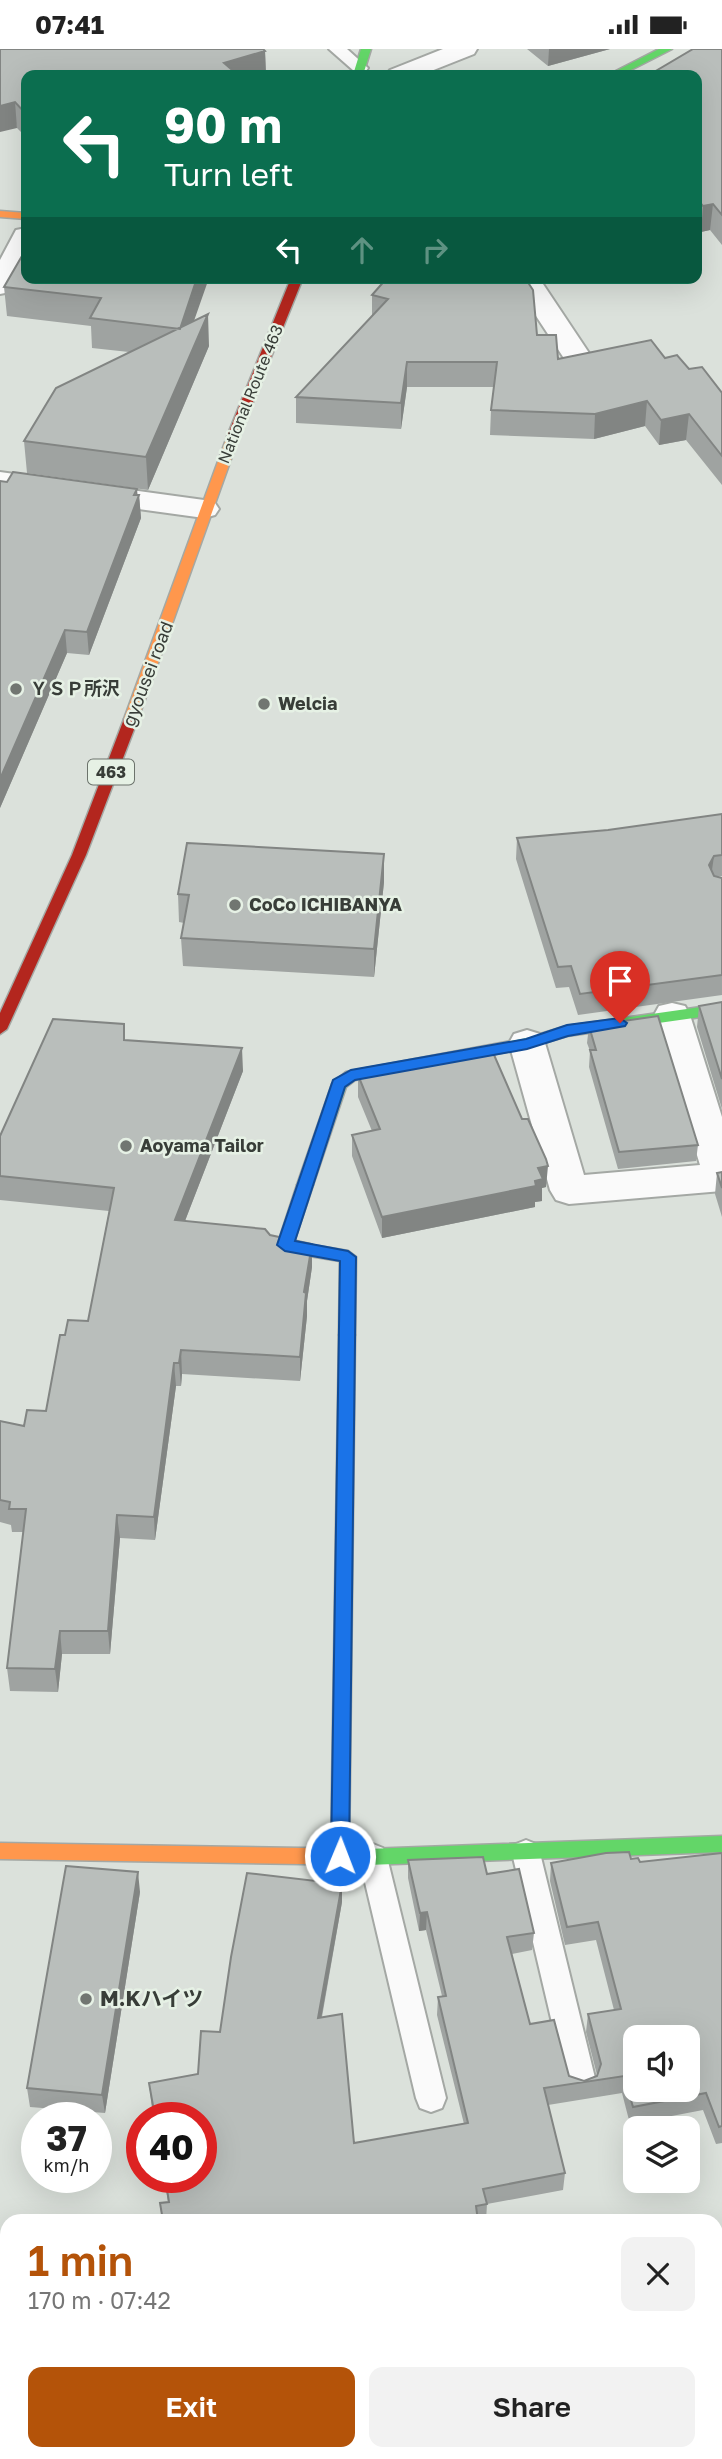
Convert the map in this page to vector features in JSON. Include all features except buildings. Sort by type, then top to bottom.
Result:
[{"type":"main road","points":[[360,70],[366,49]]},
{"type":"main road","points":[[623,70],[667,49]]},
{"type":"main road","points":[[0,213],[21,215]]},
{"type":"main road","name":"National Route 463","points":[[204,509],[295,284]]},
{"type":"main road","name":"gyousei road","points":[[0,1029],[79,855],[170,618],[204,509]]},
{"type":"main road","points":[[340,1856],[348,1257],[285,1245],[339,1084],[351,1076],[527,1044],[567,1031],[722,1009]]},
{"type":"main road","points":[[0,1851],[373,1857],[722,1844]]},
{"type":"street","points":[[412,70],[465,49]]},
{"type":"street","points":[[0,286],[21,246]]},
{"type":"street","points":[[529,284],[583,366],[644,354]]},
{"type":"street","points":[[0,481],[204,509]]},
{"type":"street","points":[[527,1044],[569,1190],[722,1177],[673,1015]]},
{"type":"lane","points":[[337,49],[357,70]]},
{"type":"lane","points":[[526,1853],[581,2082]]},
{"type":"lane","points":[[373,1857],[431,2098]]},
{"type":"traffic: fast","points":[[360,70],[366,49]]},
{"type":"traffic: fast","points":[[623,70],[667,49]]},
{"type":"traffic: fast","points":[[305,1185],[339,1084],[351,1076],[527,1043],[567,1031],[722,1009]]},
{"type":"traffic: fast","points":[[340,1856],[347,1335]]},
{"type":"traffic: fast","points":[[367,1857],[722,1844]]},
{"type":"traffic: slow","points":[[0,214],[21,216]]},
{"type":"traffic: slow","points":[[131,719],[234,434]]},
{"type":"traffic: slow","points":[[0,1851],[367,1857]]},
{"type":"traffic: jam","points":[[234,434],[295,284]]},
{"type":"traffic: jam","points":[[0,1029],[79,855],[131,719]]},
{"type":"traffic: jam","points":[[305,1185],[285,1246],[348,1257],[347,1335]]},
{"type":"place","name":"ＹＳＰ所沢","points":[[16,689]]},
{"type":"place","name":"Welcia","points":[[264,704]]},
{"type":"place","name":"CoCo ICHIBANYA","points":[[235,905]]},
{"type":"place","name":"Aoyama Tailor","points":[[126,1146]]},
{"type":"place","name":"M.Kハイツ","points":[[86,1999]]},
{"type":"route","points":[[340,1856],[348,1257],[285,1245],[339,1084],[351,1076],[527,1044],[567,1031],[620,1023]]}]
